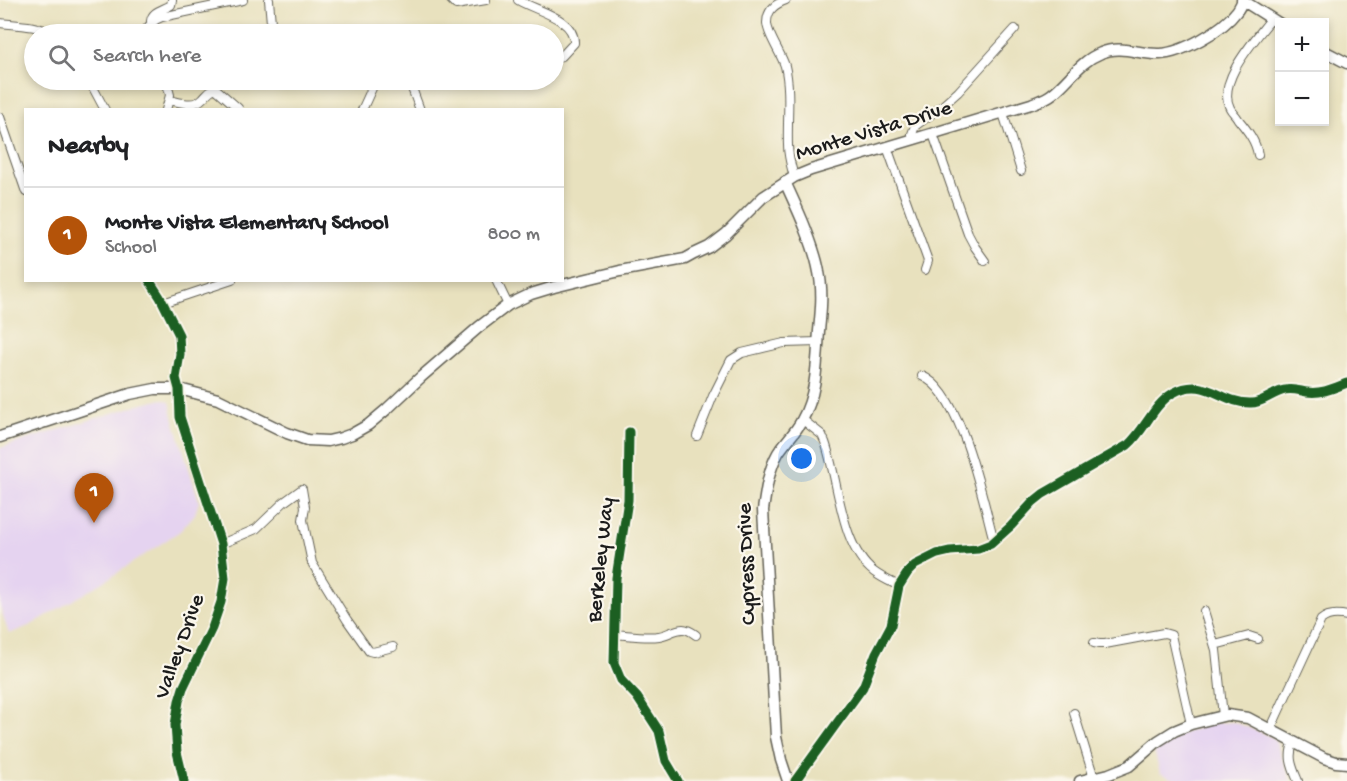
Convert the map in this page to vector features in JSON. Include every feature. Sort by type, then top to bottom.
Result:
[{"type":"main road","name":"Monte Vista Drive","points":[[0,437],[130,394],[155,389],[179,389],[218,399],[287,433],[307,440],[328,441],[341,438],[368,425],[473,332],[508,305],[554,286],[685,259],[709,247],[726,234],[763,197],[789,179],[811,170],[1004,113],[1045,98],[1081,65],[1101,52],[1118,49],[1160,54],[1170,52],[1218,28],[1235,13],[1243,0]]},
{"type":"main road","points":[[1243,0],[1275,21]]},
{"type":"main road","points":[[1329,54],[1347,63]]},
{"type":"main road","name":"Cypress Drive","points":[[788,781],[776,736],[763,510],[766,486],[773,465],[778,453],[803,420],[814,383],[821,298],[819,271],[789,179]]},
{"type":"main road","points":[[1080,781],[1129,766],[1174,731],[1191,724],[1233,715],[1248,718],[1324,758],[1347,763]]},
{"type":"street","points":[[151,23],[152,16],[171,5],[172,0]]},
{"type":"street","points":[[151,23],[162,16],[243,0]]},
{"type":"street","points":[[269,0],[271,24]]},
{"type":"street","points":[[451,0],[456,5],[486,0]]},
{"type":"street","points":[[518,0],[561,20],[572,31],[574,43],[564,54]]},
{"type":"street","name":"Cypress Drive","points":[[786,0],[776,4],[771,10],[767,26],[785,67],[789,179]]},
{"type":"street","points":[[1258,155],[1257,146],[1247,129],[1229,107],[1226,93],[1238,63],[1275,21]]},
{"type":"street","points":[[0,23],[24,25]]},
{"type":"street","points":[[913,140],[912,134],[915,126],[958,92],[1015,29]]},
{"type":"street","points":[[94,90],[104,108]]},
{"type":"street","points":[[167,108],[170,95],[169,90]]},
{"type":"street","points":[[169,100],[199,103],[210,90]]},
{"type":"street","points":[[216,90],[238,108]]},
{"type":"street","points":[[363,108],[371,90]]},
{"type":"street","points":[[413,90],[419,108]]},
{"type":"street","points":[[1004,113],[1021,171]]},
{"type":"street","points":[[0,117],[24,187]]},
{"type":"street","points":[[933,134],[968,234],[985,261]]},
{"type":"street","points":[[887,147],[928,261],[926,270]]},
{"type":"street","name":"Valley Drive","points":[[150,282],[179,335],[180,354],[176,378],[179,389],[180,417],[221,544],[225,578],[221,602],[212,628],[183,688],[179,702],[175,725],[177,752],[184,781]]},
{"type":"street","points":[[163,303],[226,282]]},
{"type":"street","points":[[497,282],[508,305]]},
{"type":"street","points":[[697,436],[731,360],[742,353],[775,344],[818,342]]},
{"type":"street","points":[[922,376],[929,379],[939,389],[967,441],[994,541]]},
{"type":"street","points":[[795,781],[863,687],[876,653],[891,625],[899,586],[908,572],[925,559],[945,552],[985,547],[1043,494],[1117,453],[1131,442],[1168,396],[1179,390],[1190,387],[1203,388],[1238,401],[1251,403],[1282,390],[1323,392],[1347,383]]},
{"type":"street","points":[[803,420],[822,435],[825,442],[848,533],[854,548],[873,572],[899,586]]},
{"type":"street","name":"Berkeley Way","points":[[629,432],[628,500],[616,578],[614,663],[621,680],[637,697],[659,731],[666,761],[678,781]]},
{"type":"street","points":[[221,544],[256,529],[284,502],[302,489],[305,507],[303,520],[312,564],[369,651],[393,647]]},
{"type":"street","points":[[1204,611],[1215,645],[1223,716]]},
{"type":"street","points":[[1270,730],[1321,620],[1329,616],[1347,616]]},
{"type":"street","points":[[614,634],[654,636],[667,635],[683,629],[696,635]]},
{"type":"street","points":[[1094,643],[1105,644],[1164,633],[1171,635],[1191,724]]},
{"type":"street","points":[[1215,645],[1249,636],[1258,639]]},
{"type":"street","points":[[1074,713],[1094,778]]},
{"type":"street","points":[[1294,742],[1290,755],[1298,781]]},
{"type":"shaded area","points":[[163,399],[170,402],[199,501],[195,514],[180,531],[102,583],[31,625],[9,634],[0,607],[0,448]]},
{"type":"shaded area","points":[[1234,722],[1274,738],[1291,781],[1178,781],[1160,773],[1154,750],[1176,736],[1212,723]]},
{"type":"cycle path","points":[[150,282],[179,335],[180,354],[176,378],[179,389],[180,417],[221,544],[225,578],[221,602],[212,628],[179,701],[175,725],[177,752],[184,781]]},
{"type":"cycle path","points":[[795,781],[863,687],[876,653],[891,625],[899,586],[915,565],[937,554],[978,549],[991,544],[1043,494],[1128,445],[1160,404],[1173,393],[1195,387],[1240,402],[1251,403],[1285,390],[1318,392],[1347,383]]},
{"type":"cycle path","points":[[629,432],[628,500],[616,578],[614,663],[621,680],[637,697],[659,731],[666,761],[678,781]]},
{"type":"place","name":"Monte Vista Elementary School","points":[[94,523]]}]
